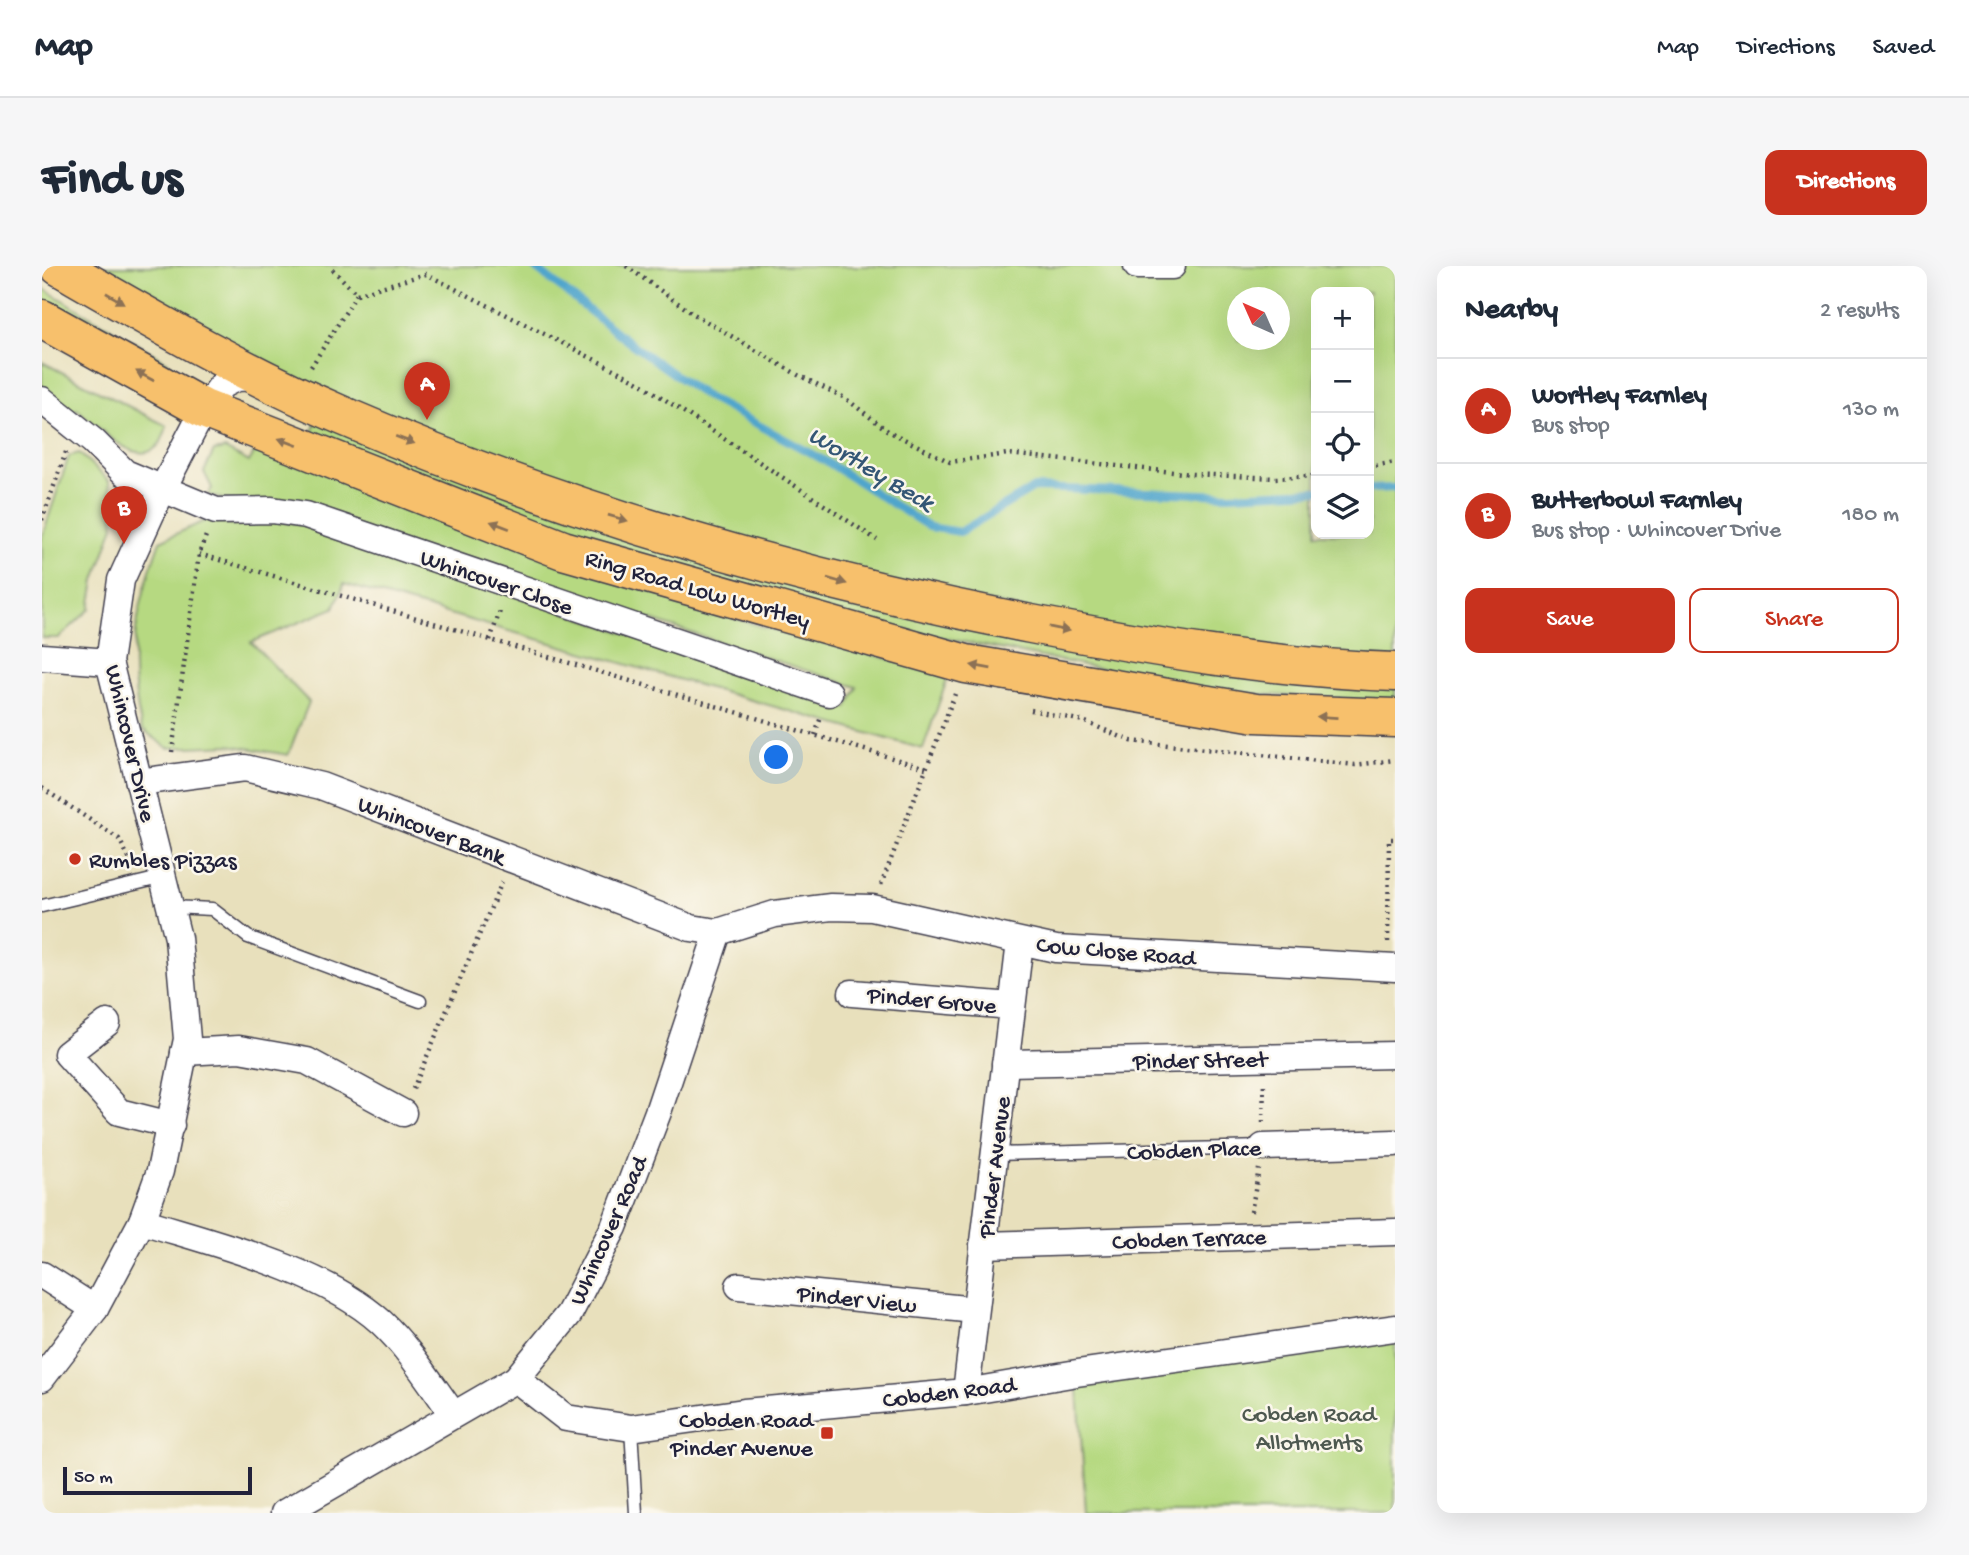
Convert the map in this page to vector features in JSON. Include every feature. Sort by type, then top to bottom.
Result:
[{"type":"highway","name":"Ring Road Low Wortley","points":[[59,266],[259,377],[341,415],[564,502],[850,585],[1006,619],[1228,659],[1395,672]]},
{"type":"highway","name":"Ring Road Low Wortley","points":[[42,319],[204,409],[564,550],[962,684],[1256,713],[1395,718]]},
{"type":"highway","points":[[170,329],[197,378],[204,409]]},
{"type":"street","points":[[1137,266],[1172,266]]},
{"type":"street","name":"Whincover Drive","points":[[42,1378],[94,1309],[142,1222],[160,1171],[187,1039],[172,907],[153,879],[139,782],[109,662],[121,580],[162,490],[204,409],[222,385],[236,378],[259,377]]},
{"type":"street","name":"Whincover Close","points":[[42,400],[125,473],[216,511],[272,510],[306,515],[829,693]]},
{"type":"street","points":[[42,657],[109,662]]},
{"type":"street","name":"Whincover Bank","points":[[139,782],[245,768],[283,776],[321,786],[691,928],[718,932]]},
{"type":"street","name":"Cow Close Road","points":[[718,932],[775,914],[831,907],[872,908],[1056,949],[1391,968]]},
{"type":"street","name":"Whincover Road","points":[[284,1513],[516,1379],[569,1314],[614,1227],[658,1112],[718,932]]},
{"type":"street","name":"Pinder Avenue","points":[[966,1392],[1020,942]]},
{"type":"street","name":"Pinder Grove","points":[[852,993],[1012,1006]]},
{"type":"street","points":[[107,1023],[67,1054],[119,1112],[171,1125]]},
{"type":"street","points":[[184,1052],[239,1049],[307,1061],[403,1113]]},
{"type":"street","name":"Pinder Street","points":[[1005,1063],[1395,1055]]},
{"type":"street","name":"Cobden Place","points":[[1262,1147],[1395,1143]]},
{"type":"street","points":[[142,1222],[245,1252],[335,1291],[380,1322],[453,1415]]},
{"type":"street","name":"Cobden Terrace","points":[[983,1245],[1395,1232]]},
{"type":"street","points":[[42,1275],[94,1309]]},
{"type":"street","name":"Pinder View","points":[[739,1286],[975,1310]]},
{"type":"street","name":"Cobden Road","points":[[516,1379],[566,1418],[631,1429],[744,1412],[966,1392],[1077,1373],[1395,1328]]},
{"type":"lane","points":[[42,906],[153,879]]},
{"type":"lane","points":[[172,907],[212,909],[248,937],[420,1001]]},
{"type":"lane","name":"Cobden Place","points":[[994,1154],[1262,1147]]},
{"type":"lane","points":[[631,1429],[636,1513]]},
{"type":"path","points":[[329,266],[357,294]]},
{"type":"path","points":[[626,266],[692,313],[845,398],[888,431],[950,462],[1008,454],[1192,474],[1275,478],[1311,476]]},
{"type":"path","points":[[294,393],[357,294],[426,274],[637,381],[877,540]]},
{"type":"path","points":[[42,520],[66,449],[81,432]]},
{"type":"path","points":[[1374,466],[1395,462]]},
{"type":"path","points":[[169,777],[199,554],[216,511]]},
{"type":"path","points":[[199,554],[926,768]]},
{"type":"path","points":[[490,640],[509,584]]},
{"type":"path","points":[[872,908],[962,684]]},
{"type":"path","points":[[1021,708],[1083,720],[1131,741],[1343,764],[1395,760]]},
{"type":"path","points":[[42,788],[120,839],[153,879]]},
{"type":"path","points":[[1391,968],[1389,839],[1395,839]]},
{"type":"path","points":[[403,1113],[511,859]]},
{"type":"green space","points":[[98,266],[1395,266],[1395,672],[850,585],[259,377]]},
{"type":"green space","points":[[42,288],[168,362],[178,374],[42,301]]},
{"type":"green space","points":[[42,362],[167,426],[160,443],[150,451],[138,452],[125,448],[77,409],[72,412],[42,387]]},
{"type":"green space","points":[[318,418],[545,509],[1395,687],[1395,702],[1221,692],[903,630],[693,575],[539,522],[310,436]]},
{"type":"green space","points":[[258,446],[626,583],[763,627],[949,674],[923,749],[344,584],[334,608],[251,642],[309,702],[288,755],[229,745],[168,748],[142,729],[134,680],[139,611],[160,541],[209,519],[235,525],[260,521],[300,523],[847,708],[857,687],[563,591],[208,495],[212,488],[204,472],[214,451],[225,449],[249,462]]},
{"type":"green space","points":[[79,453],[109,481],[114,526],[95,580],[90,609],[59,638],[42,638],[42,537],[69,456]]},
{"type":"green space","name":"Cobden Road Allotments","points":[[1395,1328],[1395,1513],[1086,1513],[1077,1373]]},
{"type":"waterway","name":"Wortley Beck","points":[[533,266],[630,343],[705,396],[827,462],[929,527],[960,532],[1034,488],[1229,495],[1311,491]]},
{"type":"waterway","name":"Wortley Beck","points":[[1374,489],[1395,488]]},
{"type":"place","name":"Wortley Farnley","points":[[427,420]]},
{"type":"place","name":"Butterbowl Farnley","points":[[124,544]]},
{"type":"place","name":"Rumbles Pizzas","points":[[75,859]]},
{"type":"place","name":"Cobden Road Pinder Avenue","points":[[827,1433]]}]
